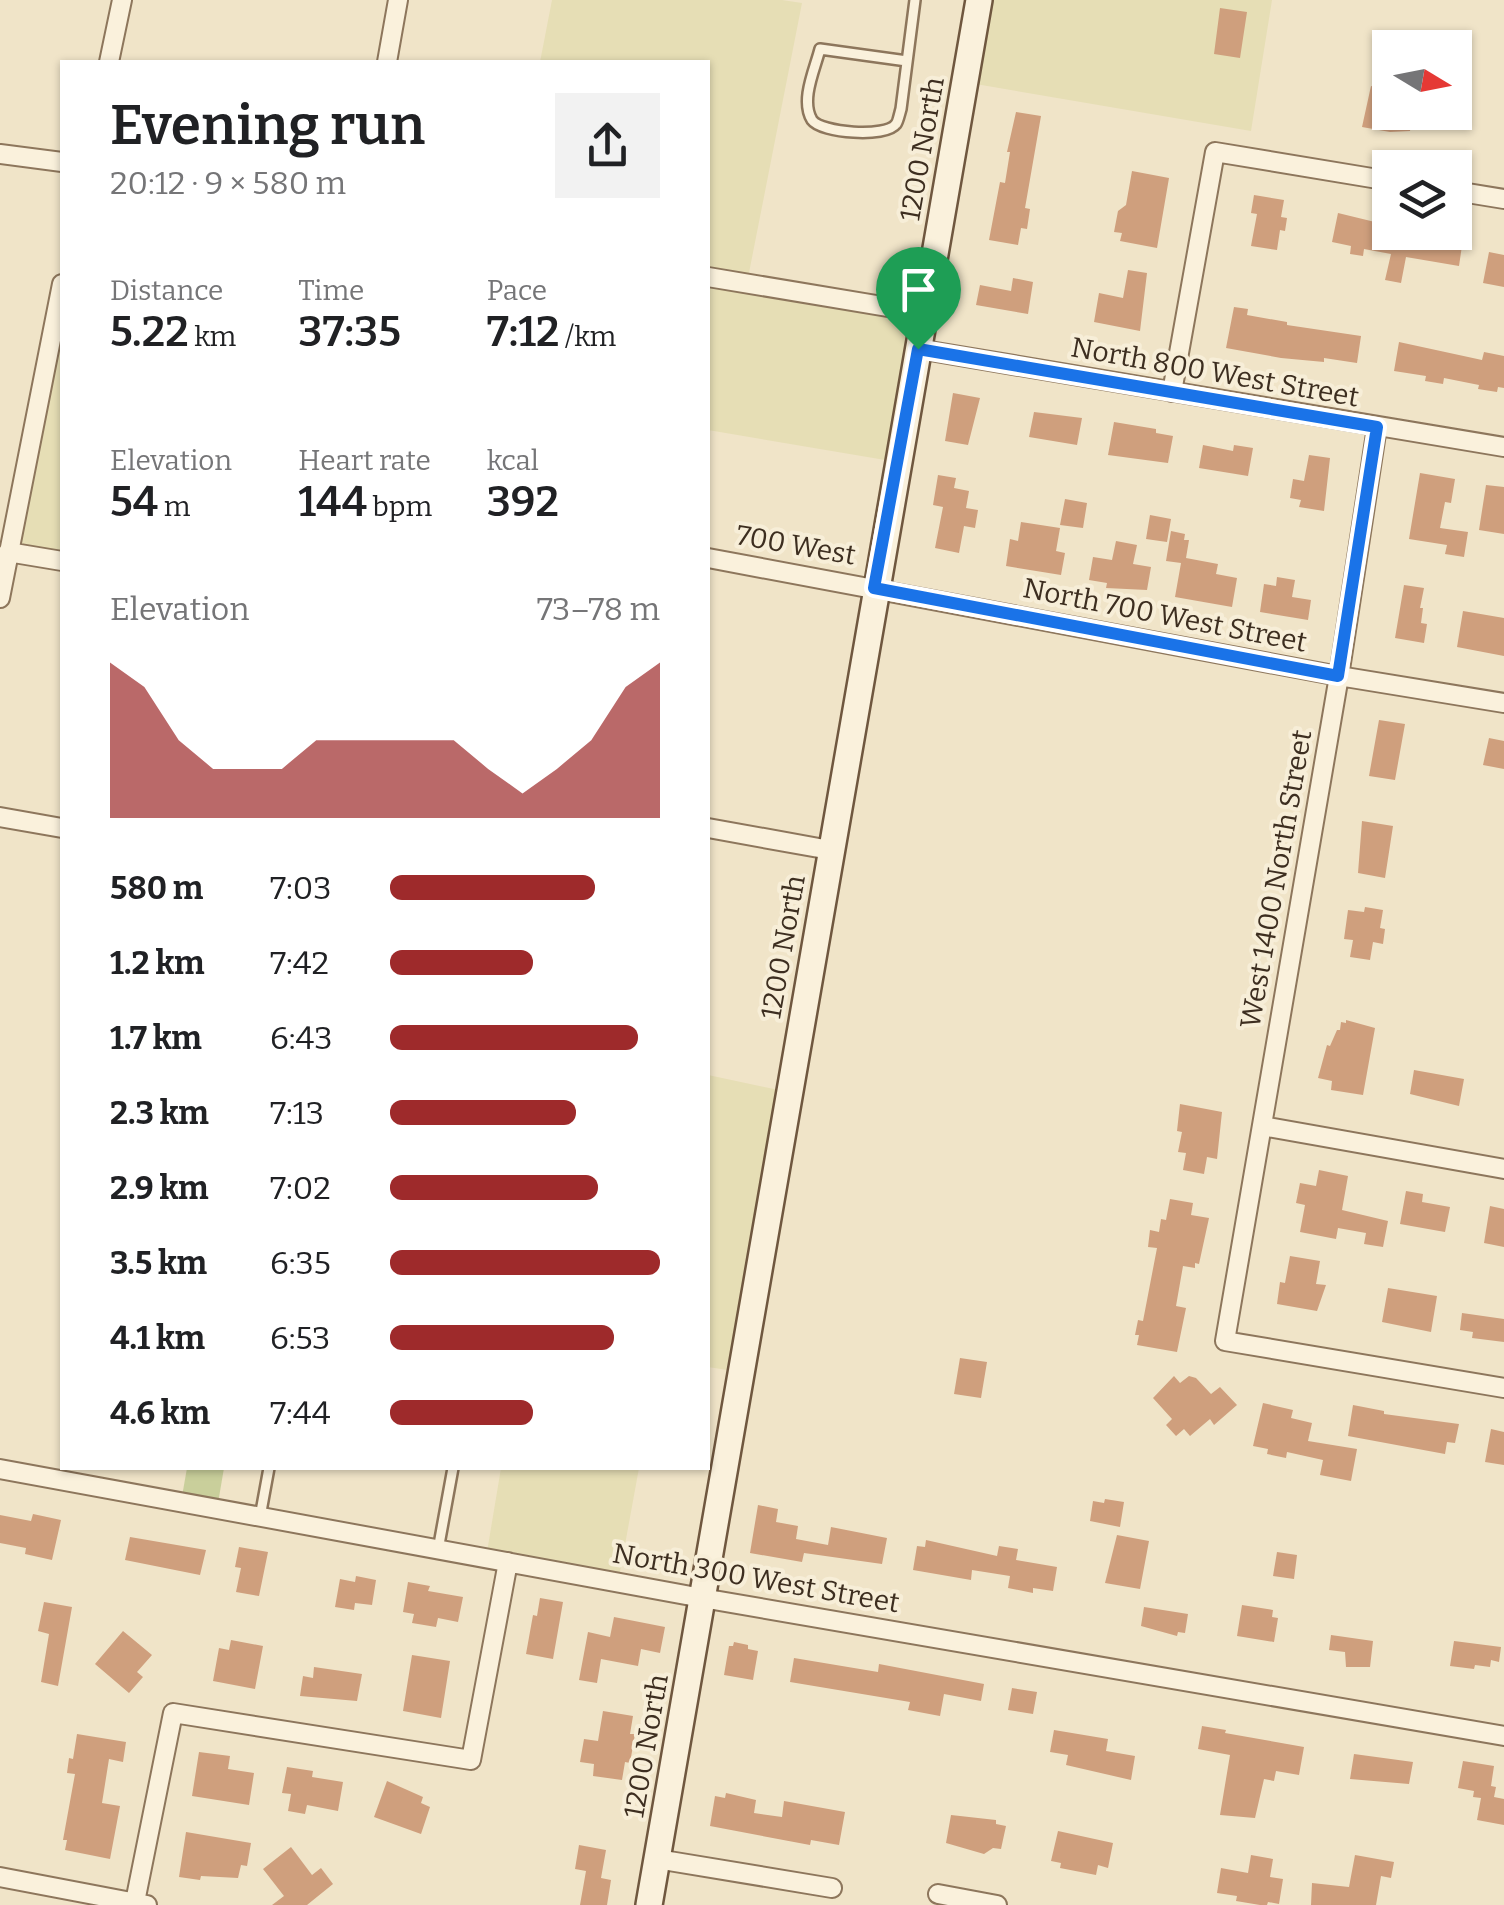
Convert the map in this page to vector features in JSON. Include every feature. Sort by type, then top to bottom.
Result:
[{"type":"street","points":[[109,60],[122,0]]},
{"type":"street","points":[[387,60],[398,0]]},
{"type":"street","name":"1200 North","points":[[649,1905],[978,0]]},
{"type":"street","points":[[1172,392],[1215,152],[1372,177]]},
{"type":"street","points":[[0,154],[60,162]]},
{"type":"street","points":[[1472,194],[1504,199]]},
{"type":"street","points":[[710,277],[924,313]]},
{"type":"street","points":[[0,598],[60,294]]},
{"type":"street","name":"North 800 West Street","points":[[918,349],[1504,448]]},
{"type":"street","name":"West 1400 North Street","points":[[1377,427],[1225,1340],[1504,1388]]},
{"type":"street","points":[[8,552],[60,561]]},
{"type":"street","name":"700 West","points":[[710,558],[874,588]]},
{"type":"street","name":"North 700 West Street","points":[[874,588],[1338,676],[1504,703]]},
{"type":"street","points":[[0,817],[60,828]]},
{"type":"street","points":[[710,828],[830,850]]},
{"type":"street","points":[[1262,1126],[1504,1169]]},
{"type":"street","name":"North 300 West Street","points":[[0,1469],[702,1598],[1504,1736]]},
{"type":"street","points":[[0,1877],[141,1904],[173,1713],[472,1760],[508,1562]]},
{"type":"street","points":[[657,1858],[832,1888]]},
{"type":"street","points":[[938,1894],[997,1905]]},
{"type":"lane","points":[[907,62],[820,49],[808,98],[812,120],[820,127],[885,132],[897,123],[907,62],[915,0]]},
{"type":"lane","points":[[260,1517],[269,1470]]},
{"type":"lane","points":[[438,1550],[453,1470]]},
{"type":"shaded area","points":[[552,0],[802,3],[747,283],[924,313],[897,462],[710,430],[710,60],[540,60]]},
{"type":"shaded area","points":[[979,0],[1272,0],[1251,131],[964,82]]},
{"type":"shaded area","points":[[60,294],[60,561],[8,552]]},
{"type":"shaded area","points":[[710,1075],[788,1092],[740,1372],[710,1367]]},
{"type":"shaded area","points":[[501,1470],[639,1470],[618,1583],[486,1558]]},
{"type":"green space","points":[[187,1470],[224,1470],[217,1509],[181,1502]]},
{"type":"building","points":[[1220,8],[1247,12],[1240,58],[1214,54]]},
{"type":"building","points":[[1371,86],[1372,86],[1372,129],[1362,127]]},
{"type":"building","points":[[1016,112],[1041,116],[1025,208],[1030,209],[1027,229],[1021,228],[1018,245],[989,240],[1000,182],[1005,183]]},
{"type":"building","points":[[1132,171],[1169,178],[1157,248],[1120,241],[1122,233],[1114,232],[1118,211],[1126,205]]},
{"type":"building","points":[[1254,195],[1284,200],[1281,217],[1287,218],[1285,231],[1280,230],[1277,250],[1251,246],[1257,214],[1251,213]]},
{"type":"building","points":[[1338,213],[1372,221],[1372,250],[1461,250],[1459,266],[1406,257],[1401,283],[1385,280],[1391,254],[1364,249],[1363,256],[1350,254],[1351,246],[1332,242]]},
{"type":"building","points":[[1489,252],[1504,255],[1504,287],[1483,283]]},
{"type":"building","points":[[1128,270],[1147,273],[1140,331],[1094,322],[1099,293],[1123,298]]},
{"type":"building","points":[[1013,278],[1033,282],[1028,314],[976,305],[980,285],[1011,291]]},
{"type":"building","points":[[1234,307],[1248,309],[1247,315],[1287,325],[1361,336],[1357,363],[1281,358],[1226,348]]},
{"type":"building","points":[[1399,342],[1482,360],[1484,352],[1504,356],[1504,388],[1498,387],[1497,392],[1478,389],[1479,385],[1444,378],[1443,384],[1425,381],[1426,376],[1394,371]]},
{"type":"building","points":[[953,393],[980,398],[968,445],[945,441]]},
{"type":"building","points":[[1034,412],[1082,418],[1077,445],[1029,437]]},
{"type":"building","points":[[1114,422],[1173,436],[1168,463],[1108,455]]},
{"type":"building","points":[[1203,445],[1233,451],[1234,445],[1253,448],[1248,476],[1199,468]]},
{"type":"building","points":[[1309,455],[1330,458],[1324,511],[1299,507],[1301,500],[1290,498],[1293,479],[1304,481]]},
{"type":"building","points":[[1420,473],[1455,479],[1451,503],[1445,502],[1440,528],[1468,532],[1464,557],[1445,554],[1447,545],[1409,539]]},
{"type":"building","points":[[938,475],[956,478],[954,488],[969,491],[966,508],[978,510],[975,528],[964,526],[959,553],[935,548],[943,507],[933,505]]},
{"type":"building","points":[[1486,485],[1504,487],[1504,534],[1479,530]]},
{"type":"building","points":[[1065,499],[1087,503],[1083,528],[1060,525]]},
{"type":"building","points":[[1150,515],[1171,519],[1167,542],[1146,539]]},
{"type":"building","points":[[1021,522],[1060,528],[1056,551],[1065,553],[1061,575],[1006,566],[1010,539],[1018,541]]},
{"type":"building","points":[[1171,531],[1185,534],[1184,540],[1189,540],[1186,558],[1218,564],[1216,574],[1237,578],[1232,607],[1175,597],[1181,563],[1166,561]]},
{"type":"building","points":[[1116,541],[1137,545],[1133,564],[1151,567],[1147,590],[1106,588],[1107,583],[1089,580],[1093,557],[1112,560]]},
{"type":"building","points":[[1277,577],[1295,580],[1292,597],[1311,600],[1308,620],[1260,612],[1264,584],[1276,586]]},
{"type":"building","points":[[1404,585],[1424,588],[1420,608],[1421,623],[1427,624],[1424,643],[1395,638]]},
{"type":"building","points":[[1463,611],[1504,618],[1504,656],[1457,647]]},
{"type":"building","points":[[1379,720],[1405,724],[1395,780],[1369,776]]},
{"type":"building","points":[[1489,738],[1504,741],[1504,769],[1483,765]]},
{"type":"building","points":[[1362,821],[1393,826],[1385,878],[1358,873]]},
{"type":"building","points":[[1365,907],[1383,910],[1380,928],[1385,929],[1383,944],[1373,942],[1370,960],[1350,957],[1353,940],[1344,939],[1348,910],[1364,912]]},
{"type":"building","points":[[1346,1020],[1375,1028],[1363,1095],[1331,1090],[1332,1081],[1318,1078],[1327,1045]]},
{"type":"building","points":[[1414,1070],[1464,1079],[1459,1106],[1410,1094]]},
{"type":"building","points":[[1180,1104],[1222,1112],[1217,1159],[1207,1157],[1204,1174],[1183,1170],[1186,1153],[1178,1152],[1182,1132],[1177,1131]]},
{"type":"building","points":[[1319,1170],[1348,1176],[1342,1210],[1388,1221],[1383,1247],[1364,1244],[1366,1233],[1338,1228],[1336,1239],[1300,1232],[1305,1205],[1296,1203],[1300,1183],[1316,1186]]},
{"type":"building","points":[[1406,1191],[1423,1194],[1422,1202],[1450,1207],[1445,1232],[1400,1224]]},
{"type":"building","points":[[1170,1199],[1193,1203],[1191,1215],[1209,1218],[1199,1264],[1195,1263],[1195,1268],[1183,1266],[1176,1306],[1186,1308],[1177,1352],[1137,1345],[1139,1335],[1135,1335],[1138,1320],[1143,1321],[1157,1248],[1148,1247],[1150,1230],[1159,1232]]},
{"type":"building","points":[[1490,1206],[1504,1209],[1504,1247],[1484,1243]]},
{"type":"building","points":[[1290,1256],[1320,1261],[1316,1284],[1326,1285],[1317,1311],[1277,1304]]},
{"type":"building","points":[[1388,1288],[1437,1296],[1431,1332],[1382,1322]]},
{"type":"building","points":[[1462,1313],[1504,1319],[1504,1342],[1472,1338],[1473,1332],[1460,1330]]},
{"type":"building","points":[[960,1358],[987,1362],[981,1398],[954,1394]]},
{"type":"building","points":[[1174,1376],[1180,1383],[1189,1376],[1196,1378],[1211,1394],[1220,1387],[1237,1405],[1214,1425],[1210,1419],[1190,1436],[1184,1429],[1176,1436],[1166,1425],[1172,1419],[1153,1398]]},
{"type":"building","points":[[1263,1403],[1293,1410],[1291,1418],[1312,1423],[1308,1441],[1357,1449],[1351,1481],[1320,1475],[1323,1460],[1287,1452],[1286,1458],[1253,1446]]},
{"type":"building","points":[[1353,1405],[1384,1414],[1459,1424],[1455,1443],[1447,1442],[1445,1454],[1348,1436]]},
{"type":"building","points":[[1491,1429],[1504,1432],[1504,1465],[1485,1462]]},
{"type":"building","points":[[1105,1499],[1124,1502],[1120,1527],[1090,1521],[1093,1501],[1104,1503]]},
{"type":"building","points":[[758,1505],[778,1509],[776,1522],[798,1526],[796,1539],[828,1545],[831,1527],[887,1538],[882,1564],[804,1553],[802,1562],[750,1553]]},
{"type":"building","points":[[33,1514],[61,1520],[52,1560],[25,1554],[26,1548],[0,1543],[0,1515],[31,1521]]},
{"type":"building","points":[[1117,1535],[1149,1541],[1140,1589],[1105,1583]]},
{"type":"building","points":[[130,1537],[206,1550],[200,1575],[125,1560]]},
{"type":"building","points":[[926,1540],[997,1556],[999,1546],[1018,1549],[1016,1560],[1057,1567],[1053,1591],[1033,1588],[1033,1593],[1008,1588],[1010,1576],[972,1570],[971,1580],[913,1570],[917,1546],[925,1547]]},
{"type":"building","points":[[239,1547],[268,1552],[259,1596],[236,1592],[241,1568],[235,1567]]},
{"type":"building","points":[[1277,1552],[1297,1555],[1294,1579],[1273,1576]]},
{"type":"building","points":[[356,1576],[376,1580],[372,1605],[355,1603],[354,1610],[335,1607],[340,1579],[355,1582]]},
{"type":"building","points":[[408,1582],[430,1586],[428,1591],[463,1597],[458,1622],[438,1618],[436,1627],[412,1623],[414,1614],[403,1612]]},
{"type":"building","points":[[540,1598],[563,1602],[553,1659],[526,1654]]},
{"type":"building","points":[[44,1602],[72,1607],[58,1686],[41,1682],[49,1634],[38,1631]]},
{"type":"building","points":[[1242,1605],[1273,1610],[1272,1617],[1278,1618],[1274,1642],[1237,1636]]},
{"type":"building","points":[[1144,1607],[1188,1614],[1185,1633],[1178,1632],[1177,1636],[1141,1626]]},
{"type":"building","points":[[614,1617],[665,1627],[660,1653],[641,1649],[638,1666],[601,1659],[597,1683],[579,1680],[588,1632],[610,1637]]},
{"type":"building","points":[[123,1631],[152,1655],[137,1672],[143,1677],[129,1693],[95,1664]]},
{"type":"building","points":[[1331,1635],[1373,1641],[1370,1667],[1346,1667],[1345,1652],[1329,1650]]},
{"type":"building","points":[[231,1640],[263,1646],[255,1689],[213,1681],[219,1648],[229,1650]]},
{"type":"building","points":[[1454,1641],[1501,1647],[1499,1662],[1491,1660],[1490,1667],[1475,1665],[1474,1669],[1450,1666]]},
{"type":"building","points":[[734,1642],[758,1651],[753,1680],[724,1675],[729,1646]]},
{"type":"building","points":[[412,1655],[450,1661],[441,1718],[403,1711]]},
{"type":"building","points":[[794,1658],[878,1672],[879,1664],[984,1684],[981,1701],[944,1694],[940,1716],[908,1710],[910,1702],[790,1682]]},
{"type":"building","points":[[314,1667],[362,1674],[357,1701],[300,1696],[303,1676],[313,1678]]},
{"type":"building","points":[[1012,1688],[1037,1692],[1033,1714],[1008,1710]]},
{"type":"building","points":[[603,1711],[633,1716],[630,1734],[635,1734],[630,1763],[625,1762],[622,1780],[593,1776],[594,1764],[580,1762],[584,1739],[598,1741]]},
{"type":"building","points":[[1202,1726],[1304,1747],[1299,1775],[1276,1771],[1274,1781],[1264,1779],[1255,1818],[1220,1815],[1230,1755],[1198,1749]]},
{"type":"building","points":[[1054,1730],[1108,1739],[1106,1751],[1135,1756],[1131,1780],[1066,1765],[1068,1755],[1050,1752]]},
{"type":"building","points":[[77,1734],[126,1742],[123,1762],[109,1759],[102,1803],[120,1806],[110,1859],[65,1850],[67,1840],[63,1840],[75,1774],[67,1773]]},
{"type":"building","points":[[199,1752],[230,1756],[228,1769],[254,1773],[249,1805],[192,1796]]},
{"type":"building","points":[[1354,1754],[1413,1762],[1409,1784],[1350,1779]]},
{"type":"building","points":[[1463,1761],[1494,1766],[1491,1786],[1496,1787],[1494,1797],[1504,1799],[1504,1825],[1477,1820],[1481,1798],[1473,1797],[1474,1791],[1458,1788]]},
{"type":"building","points":[[287,1767],[313,1771],[312,1777],[343,1782],[338,1811],[307,1805],[305,1814],[288,1811],[291,1794],[282,1793]]},
{"type":"building","points":[[387,1781],[423,1797],[421,1803],[430,1807],[421,1834],[374,1817]]},
{"type":"building","points":[[726,1793],[756,1800],[754,1813],[782,1817],[784,1801],[845,1812],[839,1845],[811,1840],[810,1845],[710,1826],[715,1796],[725,1798]]},
{"type":"building","points":[[951,1815],[996,1820],[996,1824],[1006,1826],[1001,1849],[993,1848],[984,1854],[946,1843]]},
{"type":"building","points":[[1058,1831],[1113,1843],[1108,1868],[1098,1865],[1096,1875],[1060,1868],[1061,1863],[1051,1861]]},
{"type":"building","points":[[186,1832],[251,1843],[247,1866],[241,1865],[238,1878],[179,1877]]},
{"type":"building","points":[[579,1845],[606,1850],[601,1878],[611,1880],[607,1905],[580,1905],[586,1871],[575,1869]]},
{"type":"building","points":[[291,1847],[312,1875],[321,1868],[333,1884],[307,1905],[272,1905],[284,1896],[263,1869]]},
{"type":"building","points":[[1251,1855],[1273,1859],[1270,1877],[1283,1879],[1279,1904],[1236,1901],[1237,1896],[1217,1893],[1221,1868],[1248,1873]]},
{"type":"building","points":[[1355,1855],[1394,1862],[1391,1878],[1381,1876],[1376,1905],[1311,1905],[1312,1883],[1349,1887]]},
{"type":"route","points":[[918,349],[1377,427],[1338,676],[874,588],[918,349]]}]
